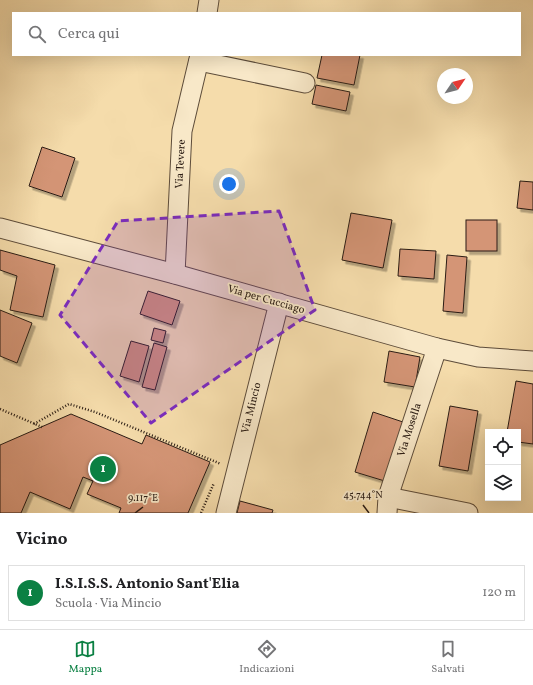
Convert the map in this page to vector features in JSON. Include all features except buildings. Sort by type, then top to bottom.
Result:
[{"type":"street","points":[[207,12],[209,0]]},
{"type":"street","points":[[200,58],[305,83]]},
{"type":"street","name":"Via Tevere","points":[[175,274],[182,131],[200,58]]},
{"type":"street","name":"Via per Cucciago","points":[[0,228],[175,274],[437,348],[478,357],[533,361]]},
{"type":"street","name":"Via Mincio","points":[[226,513],[279,303]]},
{"type":"street","name":"Via Mosella","points":[[387,505],[437,348]]},
{"type":"street","points":[[387,505],[468,513]]},
{"type":"path","points":[[34,424],[69,404],[95,412],[221,464]]},
{"type":"path","points":[[0,409],[42,427]]},
{"type":"highlighted area","points":[[279,211],[315,310],[151,423],[60,315],[118,221]]},
{"type":"place","name":"I.S.I.S.S. Antonio Sant'Elia","points":[[103,469]]}]
